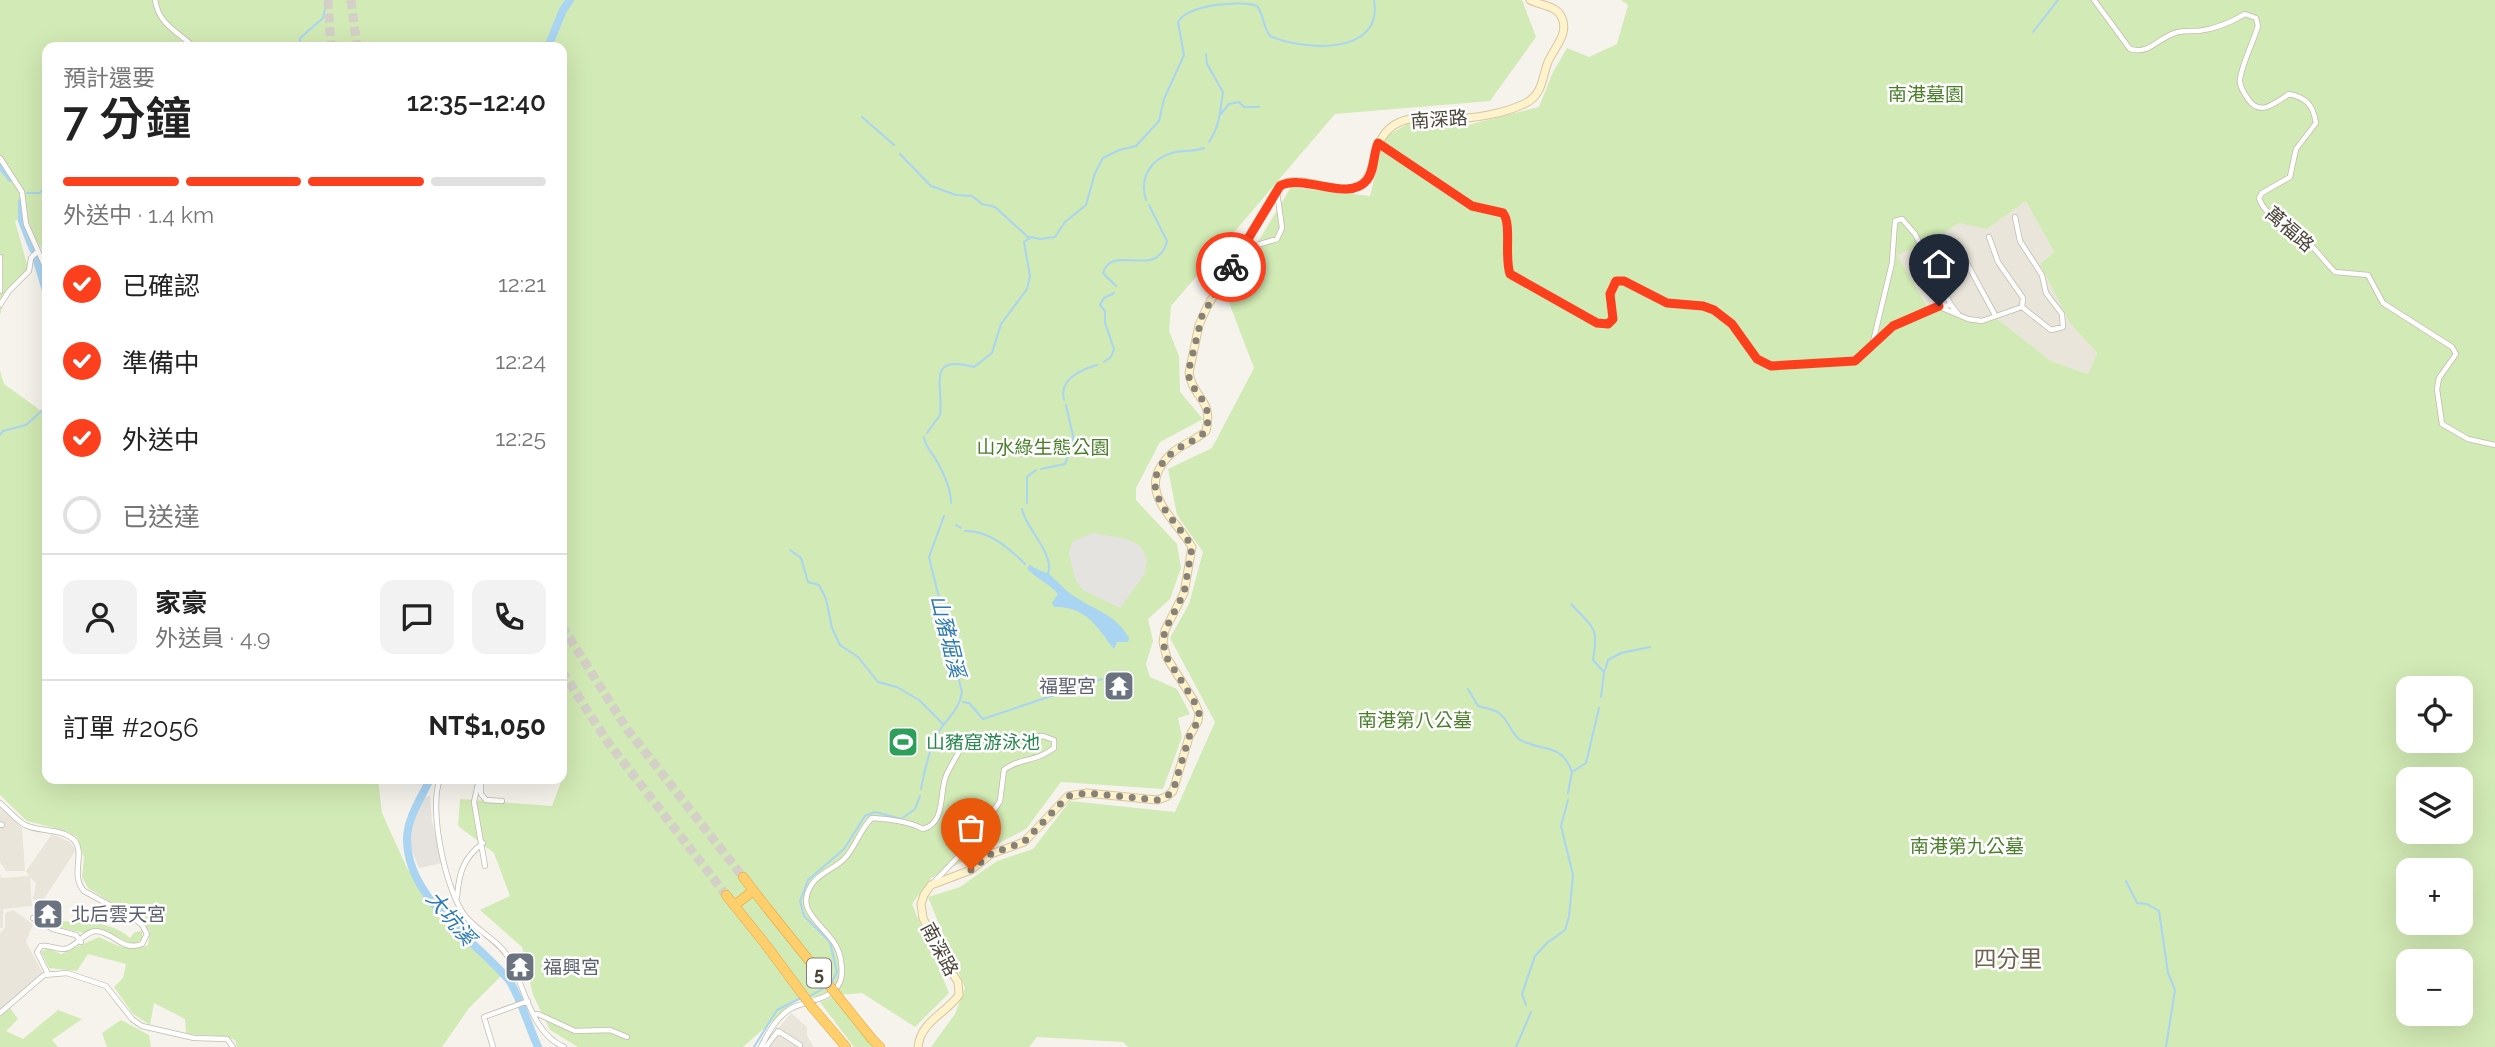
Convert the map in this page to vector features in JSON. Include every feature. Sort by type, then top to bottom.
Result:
[{"type":"highway","name":"5","points":[[743,877],[877,1044]]},
{"type":"highway","points":[[735,905],[753,891]]},
{"type":"highway","name":"5","points":[[726,895],[812,1007]]},
{"type":"highway","points":[[812,1007],[838,1047]]},
{"type":"highway","points":[[812,1007],[846,1047]]},
{"type":"main road","name":"南深路","points":[[1378,143],[1387,130],[1405,119],[1470,118],[1518,106],[1532,99],[1542,86],[1547,65],[1564,27],[1561,16],[1555,9],[1530,0]]},
{"type":"main road","points":[[931,885],[971,870],[991,854],[1024,842],[1068,796],[1087,793],[1157,800],[1173,791],[1199,713],[1167,658],[1163,642],[1165,630],[1184,593],[1192,547],[1160,505],[1156,481],[1167,458],[1206,431],[1208,409],[1190,380],[1191,355],[1202,316],[1277,191],[1289,181],[1356,188],[1364,183],[1370,174],[1378,143]]},
{"type":"main road","name":"南深路","points":[[918,1047],[921,1034],[928,1023],[959,995],[958,982],[939,952],[923,918],[921,904],[931,885]]},
{"type":"street","points":[[155,0],[160,20],[188,42]]},
{"type":"street","name":"萬福路","points":[[2094,0],[2130,49],[2138,52],[2147,50],[2177,32],[2218,27],[2245,14],[2256,18],[2258,26],[2240,80],[2242,90],[2253,106],[2260,109],[2267,108],[2289,94],[2299,96],[2312,107],[2316,123],[2296,149],[2290,177],[2262,193],[2259,198],[2262,205],[2273,217],[2300,234],[2335,272],[2368,275],[2383,303],[2452,347],[2456,354],[2438,378],[2442,424],[2468,439],[2495,445]]},
{"type":"street","points":[[1378,143],[1472,206],[1503,213],[1507,220],[1506,259],[1510,274],[1597,323],[1608,324],[1613,319],[1610,294],[1614,284],[1620,280],[1667,303],[1703,306],[1714,310],[1732,324],[1757,359],[1771,366],[1855,361],[1893,326],[1939,306],[1951,305]]},
{"type":"street","points":[[0,158],[22,192],[26,224],[42,260]]},
{"type":"street","points":[[1234,261],[1257,245],[1277,239],[1282,228],[1277,191]]},
{"type":"street","points":[[2015,217],[2020,241],[2042,275],[2046,293],[2062,314],[2063,327],[2051,330],[2022,307]]},
{"type":"street","points":[[1873,342],[1892,263],[1895,221],[1902,219],[1916,234],[1958,314]]},
{"type":"street","points":[[1989,237],[1998,262],[2024,298],[2022,307]]},
{"type":"street","points":[[1956,243],[1995,315]]},
{"type":"street","points":[[0,305],[9,291],[29,271],[32,254],[38,251]]},
{"type":"street","points":[[0,257],[0,291]]},
{"type":"street","points":[[1939,306],[1982,321],[2022,307]]},
{"type":"street","points":[[761,1047],[768,1033],[788,1010],[822,998],[840,982],[841,960],[836,941],[807,911],[805,900],[814,880],[849,854],[867,823],[872,818],[880,818],[911,823],[923,829],[929,827],[941,809],[944,782],[964,741],[1048,736],[1054,740],[1054,748],[1037,758],[1010,765],[1004,770],[1002,794],[994,810],[976,838],[931,885]]},
{"type":"street","points":[[439,784],[435,817],[457,901],[468,920],[508,956],[534,1015],[548,1037],[564,1047]]},
{"type":"street","points":[[485,866],[474,802],[478,784],[481,785],[481,794],[486,800],[502,801]]},
{"type":"street","points":[[0,803],[25,825],[65,835],[74,840],[79,850],[76,875],[78,884],[84,891],[135,919],[147,934],[142,944],[136,947],[124,945],[96,931],[89,932],[80,942],[63,950],[41,946],[37,952],[48,974]]},
{"type":"street","points":[[457,901],[460,869],[470,853],[483,843]]},
{"type":"street","points":[[33,918],[52,929],[76,935],[80,942]]},
{"type":"street","points":[[0,1013],[48,974],[67,972],[106,986],[132,1020],[152,1030],[194,1038],[227,1039],[233,1047]]},
{"type":"street","points":[[493,1047],[484,1017],[526,1001]]},
{"type":"street","points":[[534,1015],[538,1014],[575,1031],[610,1030],[627,1037]]},
{"type":"street","points":[[766,1047],[778,1031],[800,1045]]},
{"type":"shaded area","points":[[2026,201],[2054,252],[2040,264],[2069,322],[2097,353],[2088,374],[2051,361],[1996,318],[1982,325],[1931,311],[1896,255],[1932,241],[1960,222],[1987,229]]},
{"type":"shaded area","points":[[1092,533],[1127,539],[1140,546],[1147,559],[1145,574],[1120,608],[1083,590],[1076,581],[1069,554],[1072,542]]},
{"type":"shaded area","points":[[430,796],[432,821],[442,863],[419,868],[410,846],[410,833],[422,798]]},
{"type":"shaded area","points":[[0,807],[22,828],[25,871],[6,871],[0,862]]},
{"type":"shaded area","points":[[52,834],[70,842],[76,850],[40,905],[33,899],[36,883],[30,877],[32,906],[3,909],[3,928],[0,928],[0,874],[1,878],[29,876],[26,871]]},
{"type":"shaded area","points":[[13,910],[33,924],[26,942],[43,973],[0,1010],[0,933],[5,928],[5,913]]},
{"type":"shaded area","points":[[791,1013],[807,1027],[807,1036],[814,1047],[767,1047],[775,1032]]},
{"type":"green space","name":"山水綠生態公園","points":[[0,0],[1522,0],[1536,37],[1490,101],[1335,114],[1171,306],[1169,331],[1179,356],[1180,392],[1203,419],[1160,442],[1136,488],[1136,500],[1177,544],[1181,568],[1170,599],[1148,619],[1153,641],[1146,664],[1150,677],[1177,689],[1190,714],[1178,718],[1182,737],[1163,789],[1061,782],[1026,829],[931,878],[912,904],[949,993],[915,1027],[862,993],[799,998],[743,1047],[578,1047],[550,1030],[533,995],[522,947],[480,910],[510,896],[494,853],[458,826],[460,799],[552,806],[560,784],[567,784],[567,42],[42,42],[42,250],[23,218],[15,221],[28,268],[5,297],[0,315]]},
{"type":"green space","points":[[1621,0],[2495,0],[2495,1047],[1128,1047],[1123,1042],[1037,1037],[1029,1047],[931,1047],[955,1014],[965,988],[928,897],[960,887],[997,861],[1033,849],[1070,801],[1175,812],[1215,722],[1170,638],[1189,604],[1203,552],[1177,515],[1168,469],[1212,448],[1254,368],[1226,295],[1291,187],[1370,196],[1384,138],[1412,121],[1464,126],[1539,107],[1553,72],[1567,48],[1589,57],[1617,44],[1628,5]],"holes":[[[2026,201],[2054,252],[2040,264],[2069,322],[2097,353],[2088,374],[2051,361],[1996,318],[1974,323],[1945,304],[1930,311],[1897,255],[1932,241],[1959,223],[1987,229]]]},
{"type":"green space","points":[[0,371],[4,384],[42,411],[42,784],[379,784],[382,813],[407,868],[430,901],[471,944],[504,973],[469,1008],[442,1047],[237,1047],[235,1040],[229,1038],[186,1033],[185,1019],[154,1003],[150,1025],[133,1014],[114,987],[123,978],[126,964],[88,954],[77,971],[49,968],[41,952],[47,948],[61,954],[99,937],[123,947],[135,948],[148,945],[150,931],[134,917],[88,888],[82,877],[84,858],[77,837],[66,831],[27,821],[0,795]]},
{"type":"green space","points":[[59,921],[106,925],[130,938],[135,932],[142,931],[143,941],[131,944],[102,929],[84,933],[54,926]]},
{"type":"green space","points":[[833,997],[873,1047],[854,1047],[820,1002]]},
{"type":"green space","points":[[10,1008],[18,1019],[6,1031],[23,1039],[58,1010],[82,1019],[52,1040],[58,1047],[0,1047],[0,1016]]},
{"type":"green space","points":[[121,1020],[149,1035],[151,1047],[107,1047],[102,1033]]},
{"type":"water","points":[[1030,565],[1050,575],[1075,597],[1116,622],[1129,638],[1128,642],[1117,642],[1114,649],[1096,625],[1082,614],[1054,607],[1052,603],[1058,594],[1027,568]]},
{"type":"waterway","points":[[300,42],[300,38],[323,18],[327,0]]},
{"type":"waterway","points":[[550,42],[570,0]]},
{"type":"waterway","points":[[927,433],[940,415],[940,375],[943,369],[959,364],[974,367],[992,353],[1001,324],[1027,289],[1030,276],[1024,242],[1031,237],[1055,237],[1065,222],[1086,205],[1095,173],[1103,158],[1136,146],[1159,121],[1164,99],[1184,55],[1178,22],[1184,16],[1204,7],[1250,4],[1259,9],[1270,36],[1302,45],[1338,45],[1354,40],[1367,31],[1374,18],[1374,0]]},
{"type":"waterway","name":"大坑溪","points":[[2033,32],[2058,0]]},
{"type":"waterway","name":"山豬堀溪","points":[[1206,54],[1207,64],[1223,92],[1217,124],[1209,142]]},
{"type":"waterway","points":[[1220,115],[1229,104],[1239,102],[1244,107],[1259,107]]},
{"type":"waterway","points":[[862,117],[894,145]]},
{"type":"waterway","name":"山豬堀溪","points":[[1146,200],[1144,184],[1153,164],[1175,152],[1204,148]]},
{"type":"waterway","points":[[900,154],[931,186],[956,195],[972,196],[982,204],[995,207],[1029,238]]},
{"type":"waterway","name":"大坑溪","points":[[0,164],[11,178]]},
{"type":"waterway","points":[[27,193],[40,193],[42,190]]},
{"type":"waterway","name":"大坑溪","points":[[22,202],[22,221],[33,249]]},
{"type":"waterway","name":"山豬堀溪","points":[[1116,286],[1103,273],[1108,264],[1125,260],[1154,259],[1162,253],[1167,241],[1149,205]]},
{"type":"waterway","name":"大坑溪","points":[[36,257],[42,277]]},
{"type":"waterway","name":"山豬堀溪","points":[[1104,362],[1111,357],[1114,349],[1105,323],[1105,311],[1100,305],[1104,298],[1114,293]]},
{"type":"waterway","name":"山豬堀溪","points":[[1064,400],[1065,386],[1072,376],[1097,365]]},
{"type":"waterway","name":"山豬堀溪","points":[[1066,405],[1072,442]]},
{"type":"waterway","points":[[0,435],[3,431],[26,425],[42,411]]},
{"type":"waterway","points":[[924,437],[946,479],[951,503]]},
{"type":"waterway","name":"山豬堀溪","points":[[1041,469],[1065,464],[1071,447]]},
{"type":"waterway","name":"山豬堀溪","points":[[1027,503],[1027,477],[1036,470]]},
{"type":"waterway","name":"山豬堀溪","points":[[1022,509],[1044,550],[1049,566],[1048,574]]},
{"type":"waterway","name":"山豬堀溪","points":[[921,789],[933,744],[956,708],[962,692],[929,557],[944,516]]},
{"type":"waterway","name":"山豬堀溪","points":[[956,525],[961,528]]},
{"type":"waterway","name":"山豬堀溪","points":[[965,531],[974,531],[990,537],[1025,564]]},
{"type":"waterway","points":[[790,550],[801,558],[808,582],[819,585],[840,645],[858,657],[878,682],[897,687],[919,700],[943,724]]},
{"type":"waterway","points":[[1571,604],[1593,628],[1593,660],[1604,672],[1601,697]]},
{"type":"waterway","points":[[1605,670],[1608,660],[1621,653],[1650,647]]},
{"type":"waterway","points":[[963,702],[969,703],[983,719],[1102,679]]},
{"type":"waterway","points":[[1468,689],[1478,706],[1499,713],[1519,739],[1556,752],[1567,762],[1572,772]]},
{"type":"waterway","points":[[1568,793],[1572,772],[1586,763],[1599,708]]},
{"type":"waterway","name":"大坑溪","points":[[428,784],[408,831],[410,861],[418,880],[444,916],[508,979],[538,1047]]},
{"type":"waterway","name":"山豬堀溪","points":[[831,984],[837,972],[830,942],[804,916],[800,901],[808,880],[844,849],[865,816],[875,812],[901,819],[915,809],[920,796]]},
{"type":"waterway","points":[[1526,1005],[1522,994],[1535,956],[1565,930],[1569,917],[1573,875],[1561,826],[1568,800]]},
{"type":"waterway","points":[[2126,881],[2137,903],[2147,904],[2159,911],[2168,973],[2175,990],[2166,1047]]},
{"type":"waterway","name":"山豬堀溪","points":[[810,996],[826,987]]},
{"type":"waterway","name":"山豬堀溪","points":[[754,1047],[777,1010],[801,998]]},
{"type":"waterway","points":[[1516,1047],[1531,1012]]},
{"type":"tunnel","points":[[328,0],[331,42]]},
{"type":"tunnel","points":[[351,0],[356,42]]},
{"type":"tunnel","points":[[567,634],[627,729],[743,877]]},
{"type":"tunnel","points":[[567,679],[607,741],[726,895]]},
{"type":"way so far","points":[[971,870],[991,854],[1024,842],[1034,835],[1068,796],[1087,793],[1150,801],[1166,797],[1173,791],[1199,713],[1167,658],[1163,642],[1170,618],[1184,593],[1192,547],[1160,505],[1156,495],[1156,481],[1167,458],[1206,431],[1208,409],[1188,373],[1202,316],[1231,267]]},
{"type":"place","name":"福聖宮","points":[[1119,686]]},
{"type":"place","name":"山豬窟游泳池","points":[[903,742]]},
{"type":"place","name":"北后雲天宮","points":[[48,914]]},
{"type":"place","name":"福興宮","points":[[520,967]]},
{"type":"district","name":"四分里","points":[[2008,958]]},
{"type":"route","points":[[1231,267],[1280,186],[1289,181],[1356,188],[1364,183],[1370,174],[1378,143],[1472,206],[1503,213],[1507,220],[1506,259],[1512,277],[1597,323],[1608,324],[1613,319],[1610,294],[1616,281],[1620,280],[1667,303],[1703,306],[1714,310],[1732,324],[1757,359],[1774,366],[1855,361],[1893,326],[1939,306]]},
{"type":"park label","name":"南港墓園","points":[[1926,94]]},
{"type":"park label","name":"南港第八公墓","points":[[1415,720]]},
{"type":"park label","name":"南港第九公墓","points":[[1967,846]]}]
